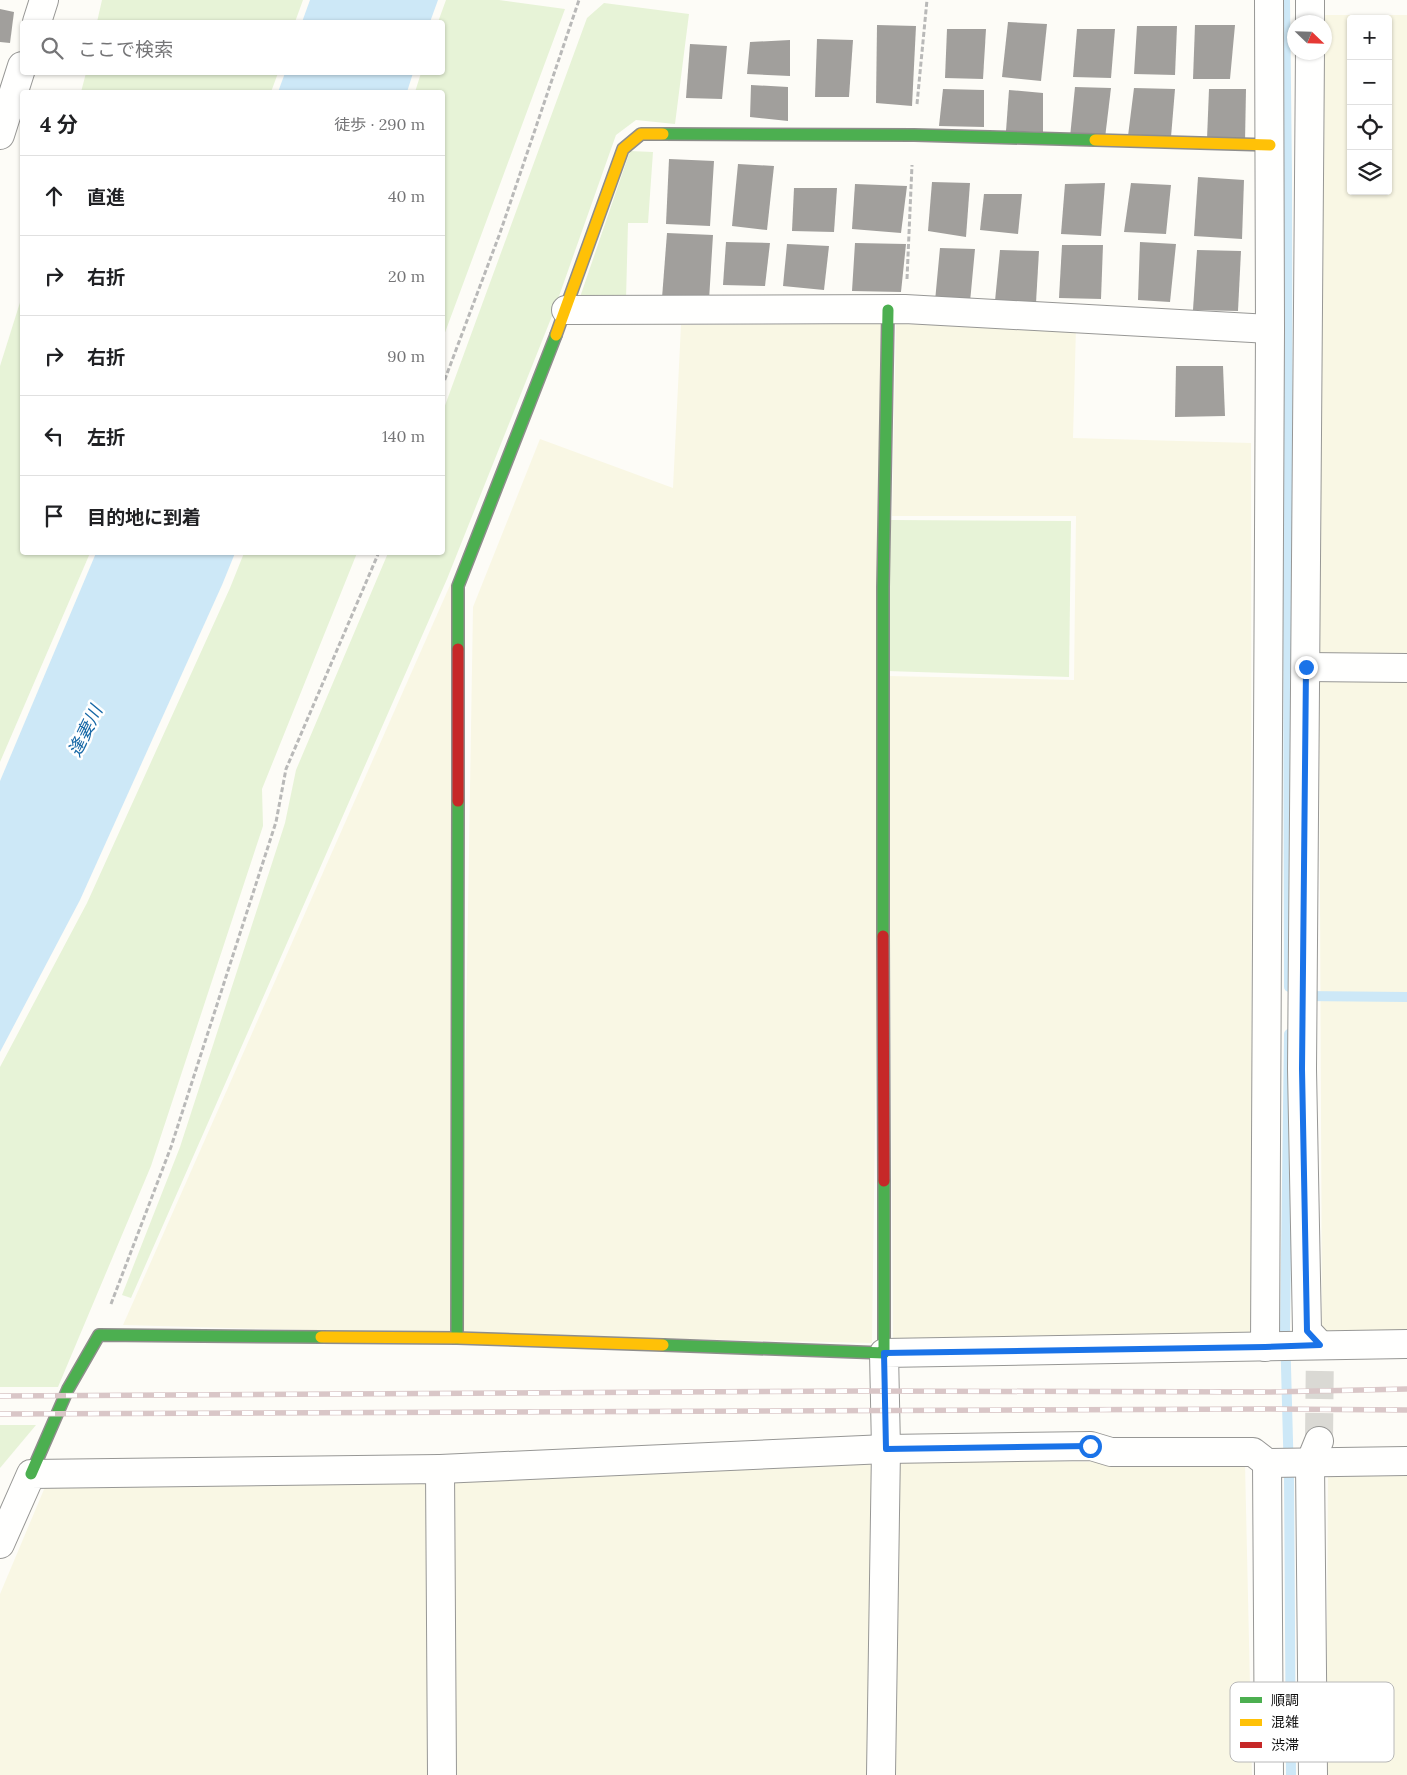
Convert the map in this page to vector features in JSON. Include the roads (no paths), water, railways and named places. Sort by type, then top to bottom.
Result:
[{"type":"street","points":[[38,20],[44,0]]},
{"type":"street","points":[[1265,1347],[1270,329],[1269,0]]},
{"type":"street","points":[[1310,0],[1310,15]]},
{"type":"street","points":[[1310,60],[1302,1069],[1307,1331],[1320,1345]]},
{"type":"street","points":[[0,132],[20,72]]},
{"type":"street","points":[[456,1338],[458,586],[566,310],[623,149],[641,134],[914,135],[1270,145]]},
{"type":"street","points":[[566,310],[897,310],[1270,329]]},
{"type":"street","points":[[880,1775],[886,1449],[884,1353],[883,587],[897,310]]},
{"type":"street","points":[[1306,667],[1407,668]]},
{"type":"street","points":[[0,1544],[68,1389],[99,1335],[456,1338],[884,1353],[1407,1344]]},
{"type":"street","points":[[32,1474],[440,1470],[886,1449],[1090,1446],[1112,1452],[1254,1452],[1267,1464],[1268,1682]]},
{"type":"street","points":[[1267,1464],[1315,1452],[1407,1461]]},
{"type":"street","points":[[1314,1682],[1315,1452]]},
{"type":"street","points":[[440,1470],[442,1775]]},
{"type":"street","points":[[1269,1762],[1269,1775]]},
{"type":"street","points":[[1313,1762],[1313,1775]]},
{"type":"water","points":[[310,0],[438,0],[431,20],[303,20]]},
{"type":"water","points":[[284,75],[412,75],[408,90],[279,90]]},
{"type":"water","name":"逢妻川","points":[[95,555],[234,555],[80,900],[0,1052],[0,781]]},
{"type":"waterway","points":[[1285,0],[1289,987]]},
{"type":"waterway","points":[[1303,996],[1407,997]]},
{"type":"waterway","points":[[1289,1034],[1285,1330],[1289,1478],[1290,1682]]},
{"type":"waterway","points":[[1291,1762],[1291,1775]]},
{"type":"tunnel","points":[[1319,1441],[1320,1345]]},
{"type":"railway","points":[[0,1396],[867,1391],[1267,1392],[1407,1389]]},
{"type":"railway","points":[[0,1414],[1407,1410]]}]
